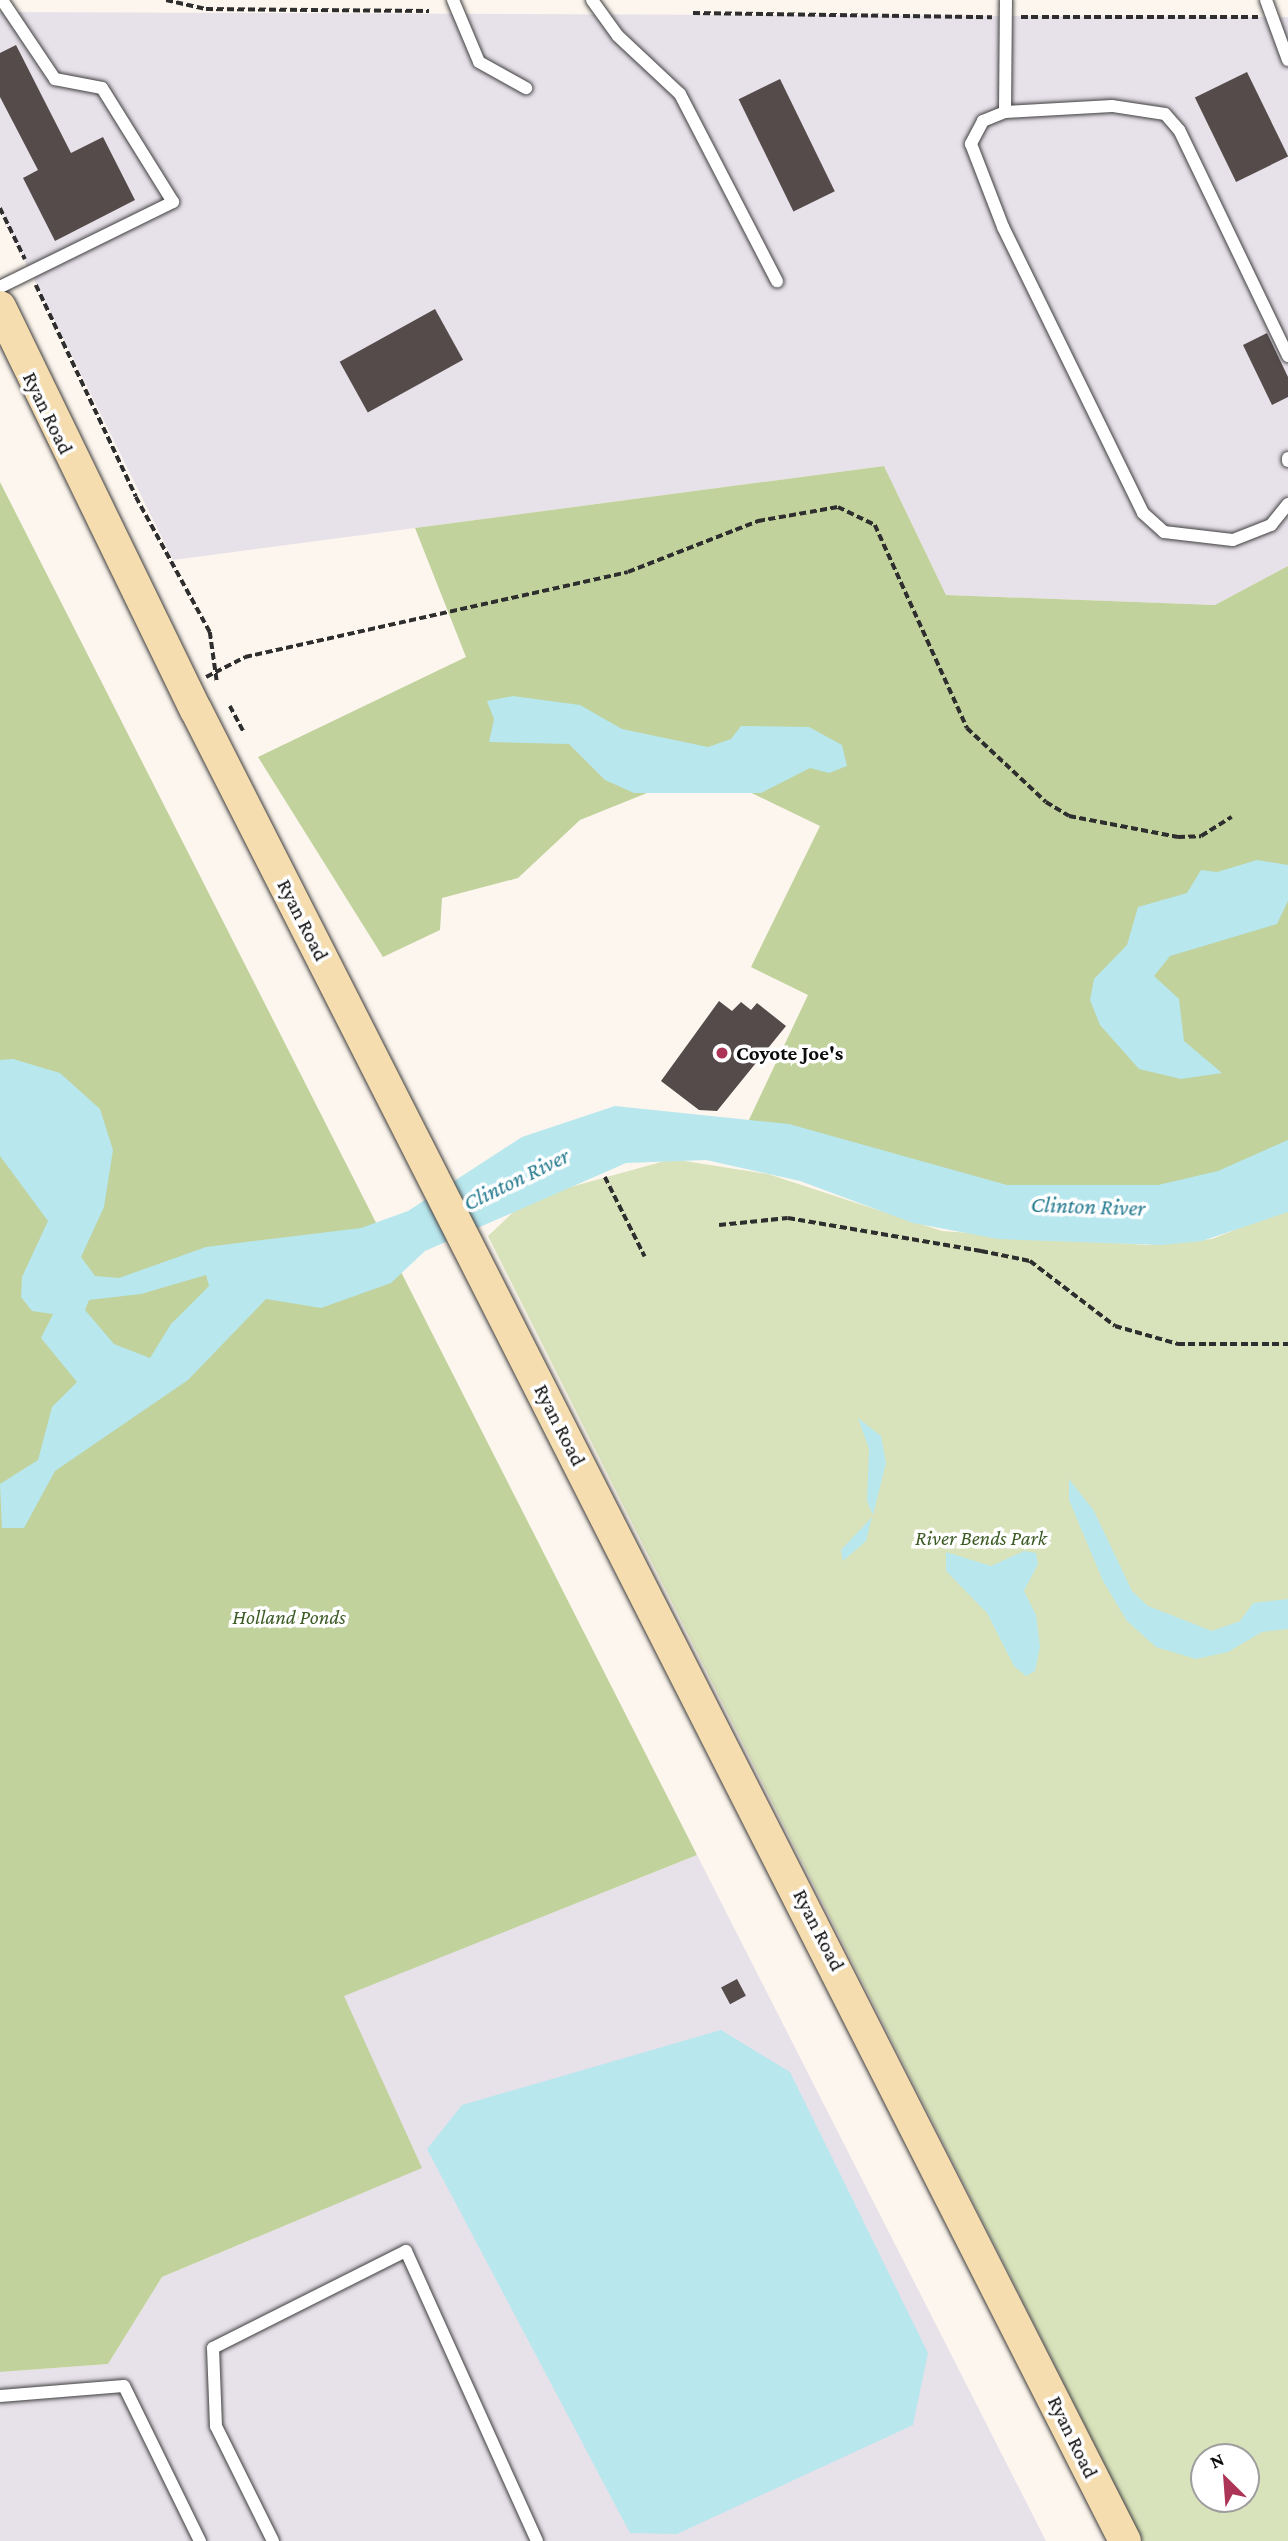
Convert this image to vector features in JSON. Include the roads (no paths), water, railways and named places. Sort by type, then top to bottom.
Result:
[{"type":"street","name":"Ryan Road","points":[[0,307],[186,687],[404,1120],[1125,2541]]},
{"type":"lane","points":[[0,287],[173,202],[102,88],[55,79],[2,0]]},
{"type":"lane","points":[[453,0],[471,51],[526,88]]},
{"type":"lane","points":[[592,0],[610,27],[680,94],[777,281]]},
{"type":"lane","points":[[1005,112],[1006,0]]},
{"type":"lane","points":[[1266,0],[1288,60]]},
{"type":"lane","points":[[1288,356],[1179,130],[1165,114],[1112,106],[1005,112],[983,121],[971,144],[1003,226],[1143,513],[1164,532],[1233,540],[1271,525],[1288,504]]},
{"type":"lane","points":[[273,2541],[216,2426],[213,2348],[406,2251],[537,2541]]},
{"type":"lane","points":[[0,2396],[124,2386],[200,2541]]},
{"type":"water","points":[[513,696],[580,705],[622,729],[708,747],[731,739],[741,726],[809,727],[842,745],[847,766],[829,773],[810,768],[761,793],[634,793],[605,780],[569,744],[489,742],[494,719],[487,701]]},
{"type":"water","points":[[1257,860],[1288,865],[1288,901],[1277,924],[1170,956],[1154,976],[1179,999],[1184,1041],[1222,1073],[1181,1079],[1139,1069],[1100,1025],[1090,1000],[1094,979],[1127,945],[1138,907],[1187,893],[1201,870],[1217,872]]},
{"type":"water","name":"Clinton River","points":[[13,1059],[60,1073],[100,1109],[113,1150],[104,1207],[81,1257],[95,1276],[119,1278],[206,1247],[361,1228],[408,1211],[522,1137],[615,1106],[789,1124],[1007,1185],[1158,1185],[1218,1171],[1288,1140],[1288,1212],[1202,1241],[1162,1245],[998,1239],[913,1223],[800,1181],[706,1160],[626,1163],[425,1251],[391,1283],[321,1308],[266,1299],[188,1380],[55,1471],[24,1528],[2,1528],[0,1484],[38,1460],[52,1407],[77,1382],[41,1338],[53,1314],[32,1311],[21,1297],[22,1277],[48,1221],[0,1156],[0,1060]],"holes":[[[206,1275],[209,1286],[171,1324],[150,1358],[114,1344],[85,1310],[89,1300],[141,1294]]]},
{"type":"water","points":[[858,1418],[881,1436],[886,1463],[873,1515],[867,1501],[869,1449]]},
{"type":"water","points":[[1069,1479],[1094,1511],[1132,1591],[1148,1606],[1212,1631],[1240,1621],[1253,1603],[1288,1599],[1288,1629],[1262,1632],[1228,1652],[1196,1659],[1156,1647],[1127,1621],[1103,1581],[1069,1500]]},
{"type":"water","points":[[872,1517],[866,1541],[843,1561],[841,1550]]},
{"type":"water","points":[[1024,1551],[1036,1553],[1038,1564],[1024,1591],[1036,1615],[1040,1646],[1035,1671],[1026,1676],[1014,1666],[987,1613],[946,1571],[946,1552],[991,1566]]},
{"type":"water","points":[[721,2030],[790,2072],[928,2353],[913,2425],[677,2534],[630,2533],[427,2149],[462,2105]]},
{"type":"place","name":"Coyote Joe's","points":[[722,1053]]},
{"type":"park label","name":"River Bends Park","points":[[981,1538]]},
{"type":"park label","name":"Holland Ponds","points":[[289,1617]]}]
